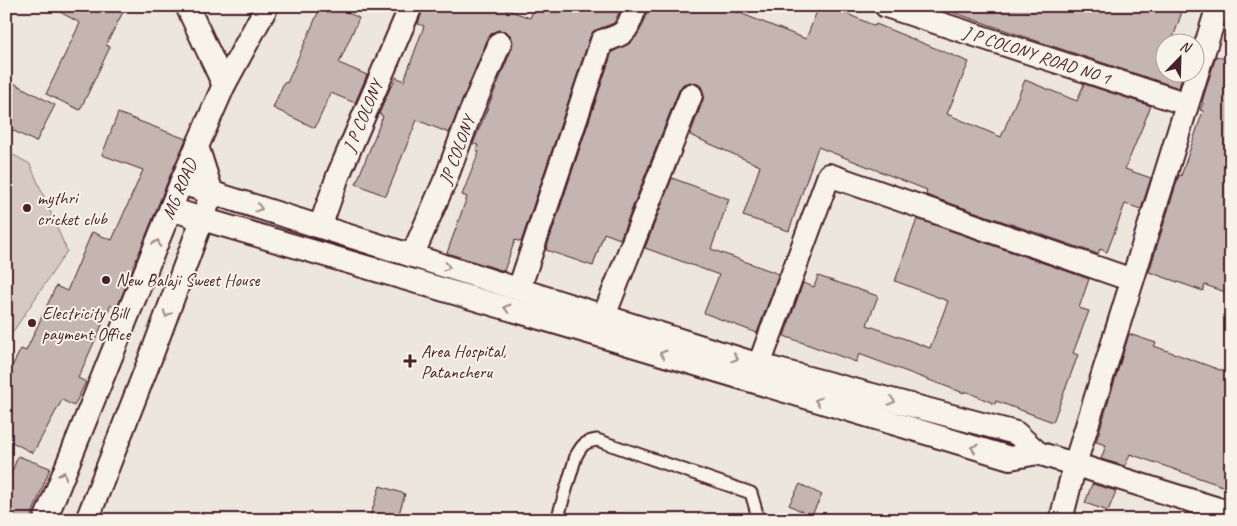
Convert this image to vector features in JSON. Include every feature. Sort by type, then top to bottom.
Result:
[{"type":"street","points":[[187,6],[224,85]]},
{"type":"street","points":[[197,146],[224,85],[267,6]]},
{"type":"street","name":"J P COLONY","points":[[320,227],[338,176],[411,6]]},
{"type":"street","points":[[519,289],[602,41],[618,37],[626,30],[636,6]]},
{"type":"street","name":"J P COLONY ROAD NO 1","points":[[886,6],[1187,104]]},
{"type":"street","points":[[1060,520],[1075,464],[1218,6]]},
{"type":"street","name":"JP COLONY","points":[[412,256],[448,176],[470,114],[500,43]]},
{"type":"street","points":[[604,316],[691,95]]},
{"type":"street","name":"MG ROAD","points":[[45,520],[197,146]]},
{"type":"street","name":"MG ROAD","points":[[87,520],[212,193],[197,146]]},
{"type":"street","points":[[759,365],[829,175],[1132,280]]},
{"type":"street","points":[[181,183],[759,365],[1016,434],[1038,453],[1231,513]]},
{"type":"street","points":[[171,209],[1010,458],[1038,453]]},
{"type":"street","points":[[1010,458],[1016,434]]},
{"type":"lane","points":[[557,520],[576,456],[581,447],[588,442],[596,440],[751,493],[756,510],[756,520]]},
{"type":"shaded area","name":"mythri cricket club","points":[[6,151],[30,164],[67,251],[6,342]]},
{"type":"building","points":[[49,6],[126,6],[106,45],[110,47],[80,110],[46,94],[80,23]]},
{"type":"building","points":[[321,6],[334,6],[359,18],[339,63],[367,75],[355,103],[331,93],[315,128],[273,108],[284,82],[287,83]]},
{"type":"building","points":[[424,6],[497,6],[530,18],[535,6],[622,6],[614,23],[593,31],[590,37],[521,242],[515,240],[504,271],[447,253],[467,197],[462,195],[479,152],[476,150],[478,145],[473,144],[512,48],[511,36],[506,31],[498,30],[488,38],[449,133],[417,120],[386,196],[356,184],[383,116],[379,114],[391,86],[396,77],[404,81],[424,26],[418,24]]},
{"type":"building","points":[[649,6],[722,6],[806,39],[819,6],[829,6],[969,62],[947,114],[1001,137],[1025,80],[1077,101],[1084,84],[1151,106],[1125,169],[1151,178],[1141,209],[1125,204],[1107,252],[1100,249],[1098,254],[926,195],[927,190],[818,147],[789,231],[743,216],[760,166],[690,135],[704,94],[701,86],[690,82],[683,84],[679,90],[620,239],[604,233],[593,266],[546,250],[612,52],[629,44],[636,37],[643,25]]},
{"type":"building","points":[[946,6],[1184,6],[1175,32],[1154,32],[1154,80],[946,10]]},
{"type":"building","points":[[1216,56],[1231,61],[1231,294],[1205,285],[1203,291],[1149,272],[1179,175],[1181,176],[1203,111],[1200,110]]},
{"type":"building","points":[[6,79],[55,105],[36,142],[6,127]]},
{"type":"building","points":[[1161,82],[1180,82],[1179,88]]},
{"type":"building","points":[[118,113],[186,139],[117,308],[111,305],[78,378],[86,382],[74,406],[62,400],[33,453],[6,439],[6,378],[21,349],[26,351],[56,286],[67,291],[92,232],[112,240],[143,170],[102,155]]},
{"type":"building","points":[[672,178],[729,199],[711,249],[779,274],[757,333],[704,313],[719,275],[645,248]]},
{"type":"building","points":[[917,219],[1089,279],[1079,308],[1089,311],[1073,353],[1078,355],[1053,422],[996,401],[995,404],[965,391],[964,393],[859,354],[856,362],[784,336],[803,283],[814,287],[818,276],[878,296],[867,325],[930,348],[948,301],[895,281]]},
{"type":"building","points":[[1129,334],[1156,343],[1154,346],[1231,374],[1231,489],[1130,454],[1125,466],[1101,459],[1106,445],[1096,442]]},
{"type":"building","points":[[18,456],[50,468],[30,520],[6,520],[6,487]]},
{"type":"building","points":[[800,484],[822,495],[811,516],[789,505]]},
{"type":"building","points":[[1092,484],[1116,491],[1108,511],[1085,503]]},
{"type":"building","points":[[380,486],[405,494],[397,520],[369,520]]},
{"type":"place","name":"mythri cricket club","points":[[27,208]]},
{"type":"place","name":"New Balaji Sweet House","points":[[106,280]]},
{"type":"place","name":"Electricity Bill payment Office","points":[[32,323]]},
{"type":"place","name":"Area Hospital, Patancheru","points":[[410,361]]}]
